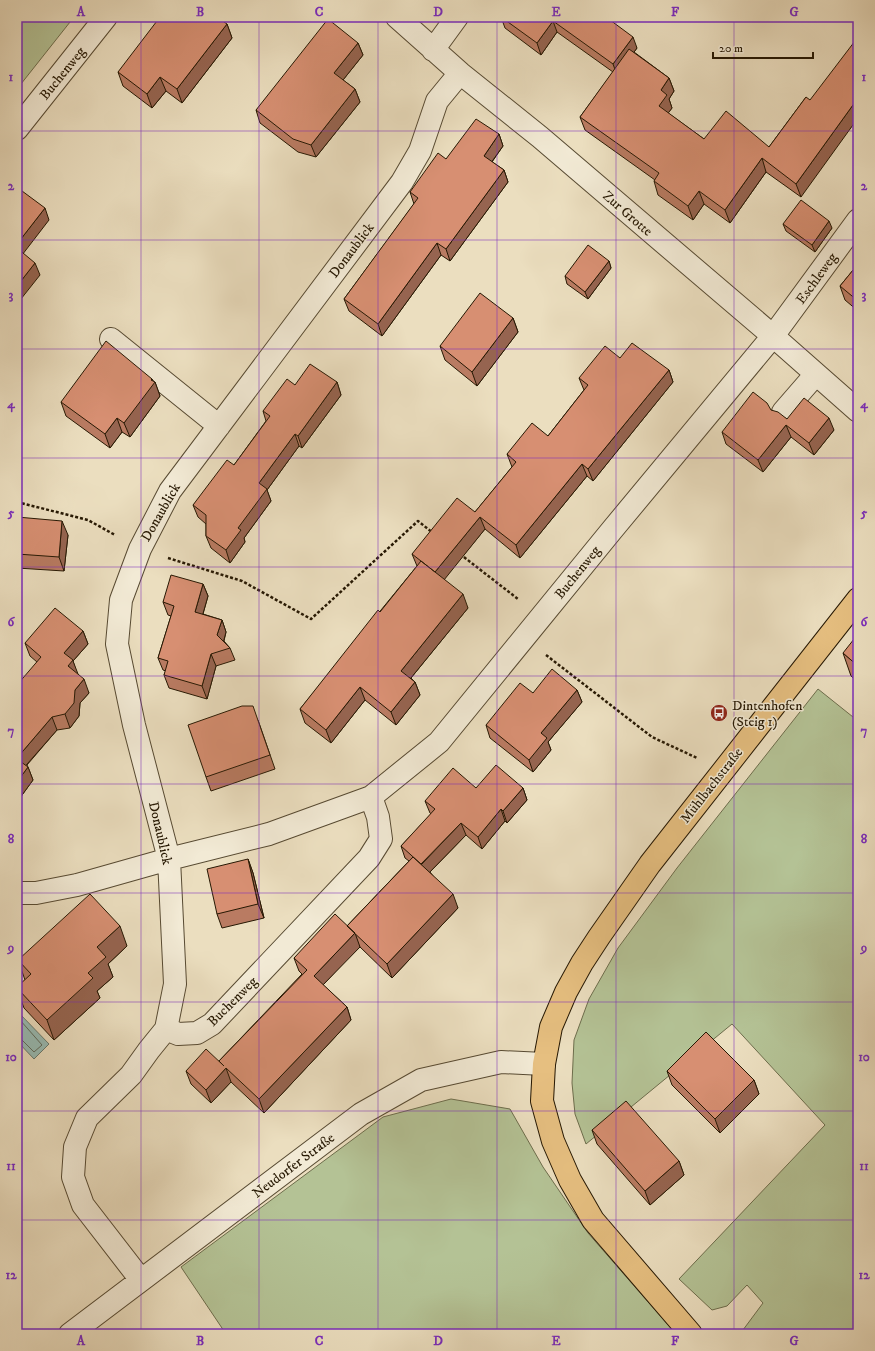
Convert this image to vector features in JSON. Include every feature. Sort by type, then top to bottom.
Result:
[{"type":"main road","name":"Mühlbachstraße","points":[[691,1334],[594,1220],[570,1180],[553,1141],[542,1101],[544,1064],[551,1026],[566,992],[582,963],[650,864],[858,599]]},
{"type":"street","name":"Buchenweg","points":[[17,129],[106,17]]},
{"type":"street","name":"Zur Grotte","points":[[396,17],[460,74],[540,137],[774,336],[858,412]]},
{"type":"street","points":[[433,50],[457,17]]},
{"type":"street","name":"Donaublick","points":[[166,1029],[175,984],[169,859],[134,725],[116,644],[121,600],[140,549],[170,491],[402,182],[420,151],[437,101],[460,74]]},
{"type":"street","name":"Eschleweg","points":[[774,336],[858,220]]},
{"type":"street","name":"Buchenweg","points":[[17,893],[36,893],[77,885],[169,859],[270,834],[371,797],[439,742],[541,616],[774,336]]},
{"type":"street","points":[[111,339],[219,426]]},
{"type":"street","points":[[784,412],[816,374]]},
{"type":"street","name":"Buchenweg","points":[[166,1029],[178,1034],[198,1033],[212,1024],[369,858],[381,839],[378,817],[371,797]]},
{"type":"street","points":[[141,1280],[83,1205],[74,1177],[75,1147],[87,1118],[131,1075],[166,1029]]},
{"type":"street","name":"Neudorfer Straße","points":[[70,1334],[361,1114],[421,1080],[501,1062],[544,1064]]},
{"type":"path","points":[[17,502],[88,520],[140,549],[242,581],[311,619],[418,521],[436,536]]},
{"type":"path","points":[[455,550],[541,616]]},
{"type":"path","points":[[523,638],[652,737],[723,770]]},
{"type":"green space","points":[[17,17],[74,17],[17,89]]},
{"type":"green space","points":[[818,689],[858,721],[858,1334],[740,1334],[763,1303],[747,1285],[727,1306],[712,1310],[679,1279],[825,1125],[732,1024],[586,1144],[575,1114],[572,1083],[574,1040],[589,999],[618,948],[677,868]]},
{"type":"green space","points":[[451,1099],[510,1109],[543,1167],[588,1233],[676,1334],[226,1334],[181,1267],[383,1117]]},
{"type":"water","points":[[20,1014],[49,1044],[34,1059],[17,1041],[17,1017]]},
{"type":"building","points":[[160,17],[217,17],[227,24],[177,89],[160,77],[147,94],[118,72]]},
{"type":"building","points":[[501,17],[606,17],[633,37],[613,64],[553,21],[537,43]]},
{"type":"building","points":[[328,19],[358,43],[334,73],[355,89],[311,145],[293,139],[256,110]]},
{"type":"building","points":[[858,37],[858,98],[796,184],[762,158],[725,210],[699,191],[688,206],[654,181],[659,173],[580,117],[629,49],[669,78],[661,90],[667,95],[659,106],[704,139],[726,111],[769,147],[806,97],[810,100]]},
{"type":"building","points":[[476,119],[499,134],[484,156],[504,170],[446,249],[437,243],[378,324],[344,299],[418,198],[410,192],[438,153],[446,159]]},
{"type":"building","points":[[18,188],[45,208],[17,244],[17,189]]},
{"type":"building","points":[[801,200],[829,221],[812,245],[783,224]]},
{"type":"building","points":[[588,245],[609,261],[585,292],[565,276]]},
{"type":"building","points":[[17,248],[35,263],[17,286]]},
{"type":"building","points":[[858,264],[858,301],[840,286]]},
{"type":"building","points":[[480,293],[513,318],[472,372],[440,346]]},
{"type":"building","points":[[106,341],[155,382],[124,423],[117,418],[105,434],[61,402]]},
{"type":"building","points":[[632,343],[669,370],[588,469],[582,464],[516,545],[480,517],[435,572],[412,554],[457,498],[475,512],[516,462],[507,454],[532,423],[548,436],[588,385],[579,378],[605,346],[620,358]]},
{"type":"building","points":[[310,364],[337,382],[298,436],[295,434],[259,483],[267,489],[238,528],[241,530],[226,550],[206,536],[206,515],[193,505],[227,460],[234,465],[270,416],[263,411],[287,379],[295,385]]},
{"type":"building","points":[[753,392],[767,403],[771,410],[778,412],[787,419],[804,398],[829,418],[809,443],[786,425],[758,460],[722,432]]},
{"type":"building","points":[[17,517],[62,521],[59,557],[17,554]]},
{"type":"building","points":[[421,561],[463,594],[401,671],[415,682],[391,712],[360,687],[326,730],[300,709],[378,610],[380,612]]},
{"type":"building","points":[[171,575],[203,584],[195,612],[222,620],[217,635],[230,648],[211,654],[202,686],[164,675],[168,661],[158,658],[174,606],[163,602]]},
{"type":"building","points":[[55,608],[83,631],[64,653],[73,660],[68,666],[84,679],[75,690],[74,703],[65,714],[52,717],[17,758],[17,685],[41,657],[25,643]]},
{"type":"building","points":[[858,634],[858,666],[843,653]]},
{"type":"building","points":[[552,669],[577,690],[541,733],[547,738],[529,760],[486,725],[520,683],[533,693]]},
{"type":"building","points":[[242,706],[253,706],[270,755],[206,777],[188,725]]},
{"type":"building","points":[[17,759],[28,767],[17,782]]},
{"type":"building","points":[[496,765],[523,788],[503,811],[501,809],[478,837],[461,823],[421,864],[401,846],[435,809],[425,801],[453,768],[476,788]]},
{"type":"building","points":[[413,857],[453,894],[387,964],[347,926]]},
{"type":"building","points":[[248,859],[258,904],[217,914],[207,869]]},
{"type":"building","points":[[90,894],[120,926],[97,947],[106,957],[88,973],[93,978],[47,1020],[17,988],[31,974],[18,960]]},
{"type":"building","points":[[335,914],[355,933],[314,976],[347,1007],[259,1099],[226,1068],[206,1090],[186,1071],[206,1049],[224,1066],[219,1061],[307,970],[294,958]]},
{"type":"building","points":[[706,1032],[754,1080],[715,1119],[667,1071]]},
{"type":"building","points":[[626,1101],[679,1161],[645,1191],[592,1130]]},
{"type":"place","name":"Dintenhofen (Steig 1)","points":[[719,713]]}]
